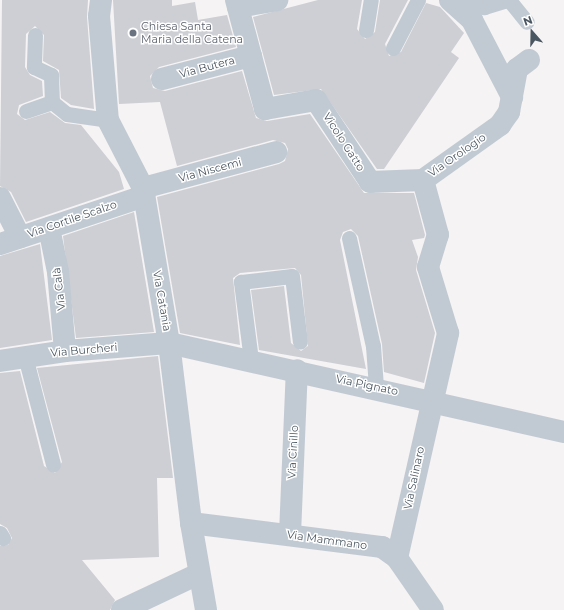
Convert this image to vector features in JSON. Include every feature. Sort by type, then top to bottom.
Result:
[{"type":"street","name":"Via Catania","points":[[102,0],[99,16],[108,120],[143,192],[169,343],[198,574],[206,610]]},
{"type":"street","points":[[251,56],[237,3],[277,0]]},
{"type":"street","points":[[450,0],[472,20],[512,97]]},
{"type":"street","name":"Via Butera","points":[[162,79],[251,56]]},
{"type":"street","name":"Vicolo Gatto","points":[[251,56],[265,108],[316,100],[370,182],[423,180]]},
{"type":"street","name":"Via Orologio","points":[[431,399],[448,333],[428,267],[438,235],[423,180],[500,125],[509,112],[517,69],[529,60]]},
{"type":"street","name":"Via Niscemi","points":[[143,192],[276,152]]},
{"type":"street","name":"Via Cortile Scalzo","points":[[10,241],[143,192]]},
{"type":"street","points":[[0,198],[10,241]]},
{"type":"street","name":"Via Calà","points":[[48,228],[58,272],[65,351]]},
{"type":"street","name":"Via Pignato","points":[[169,343],[563,429]]},
{"type":"street","name":"Via Burcheri","points":[[0,361],[65,351],[169,343]]},
{"type":"street","name":"Via Cinillo","points":[[290,534],[297,370]]},
{"type":"street","name":"Via Salinaro","points":[[397,558],[431,399]]},
{"type":"street","name":"Via Mammano","points":[[191,523],[290,534],[382,547],[397,558],[433,610]]},
{"type":"street","points":[[122,610],[198,574]]},
{"type":"lane","points":[[366,30],[371,0]]},
{"type":"lane","points":[[393,48],[418,0]]},
{"type":"lane","points":[[455,0],[484,7],[508,0],[527,22]]},
{"type":"lane","points":[[35,35],[34,67],[51,75],[52,102],[67,114],[108,120]]},
{"type":"lane","points":[[26,111],[52,102]]},
{"type":"lane","points":[[349,238],[373,346],[376,387]]},
{"type":"lane","points":[[251,360],[241,282],[292,276],[300,342]]},
{"type":"lane","points":[[25,356],[53,464]]},
{"type":"building","points":[[2,0],[88,0],[87,17],[94,109],[71,105],[61,98],[59,70],[43,61],[44,35],[35,26],[26,34],[25,67],[30,75],[42,81],[43,96],[19,105],[17,114],[25,120],[50,112],[65,123],[81,125],[119,172],[124,189],[26,222],[11,192],[0,186]]},
{"type":"building","points":[[113,0],[172,0],[172,6],[195,2],[198,20],[227,15],[236,47],[159,67],[150,76],[153,88],[165,91],[242,71],[256,118],[267,121],[310,114],[364,193],[414,193],[425,235],[424,238],[412,240],[418,257],[416,270],[435,333],[424,383],[384,372],[382,344],[358,236],[351,229],[343,232],[340,240],[366,369],[259,350],[251,290],[284,286],[291,343],[301,351],[308,346],[301,275],[295,268],[240,273],[233,278],[240,345],[180,333],[157,197],[279,164],[285,161],[288,149],[285,143],[273,140],[177,166],[160,102],[119,104]]},
{"type":"building","points":[[318,0],[362,0],[357,29],[365,39],[375,32],[380,0],[408,0],[385,44],[389,56],[401,52],[426,3],[440,7],[464,33],[451,52],[459,58],[384,169],[377,169],[321,89],[274,95],[253,17]]},
{"type":"building","points":[[134,212],[154,332],[76,338],[63,236]]},
{"type":"building","points":[[40,244],[52,340],[0,348],[0,256]]},
{"type":"building","points":[[158,356],[173,478],[157,478],[159,557],[82,560],[115,600],[110,610],[0,610],[0,546],[8,545],[12,538],[7,528],[0,524],[0,373],[20,371],[44,466],[55,473],[62,462],[37,368]]},
{"type":"place","name":"Chiesa Santa Maria della Catena","points":[[133,33]]}]
